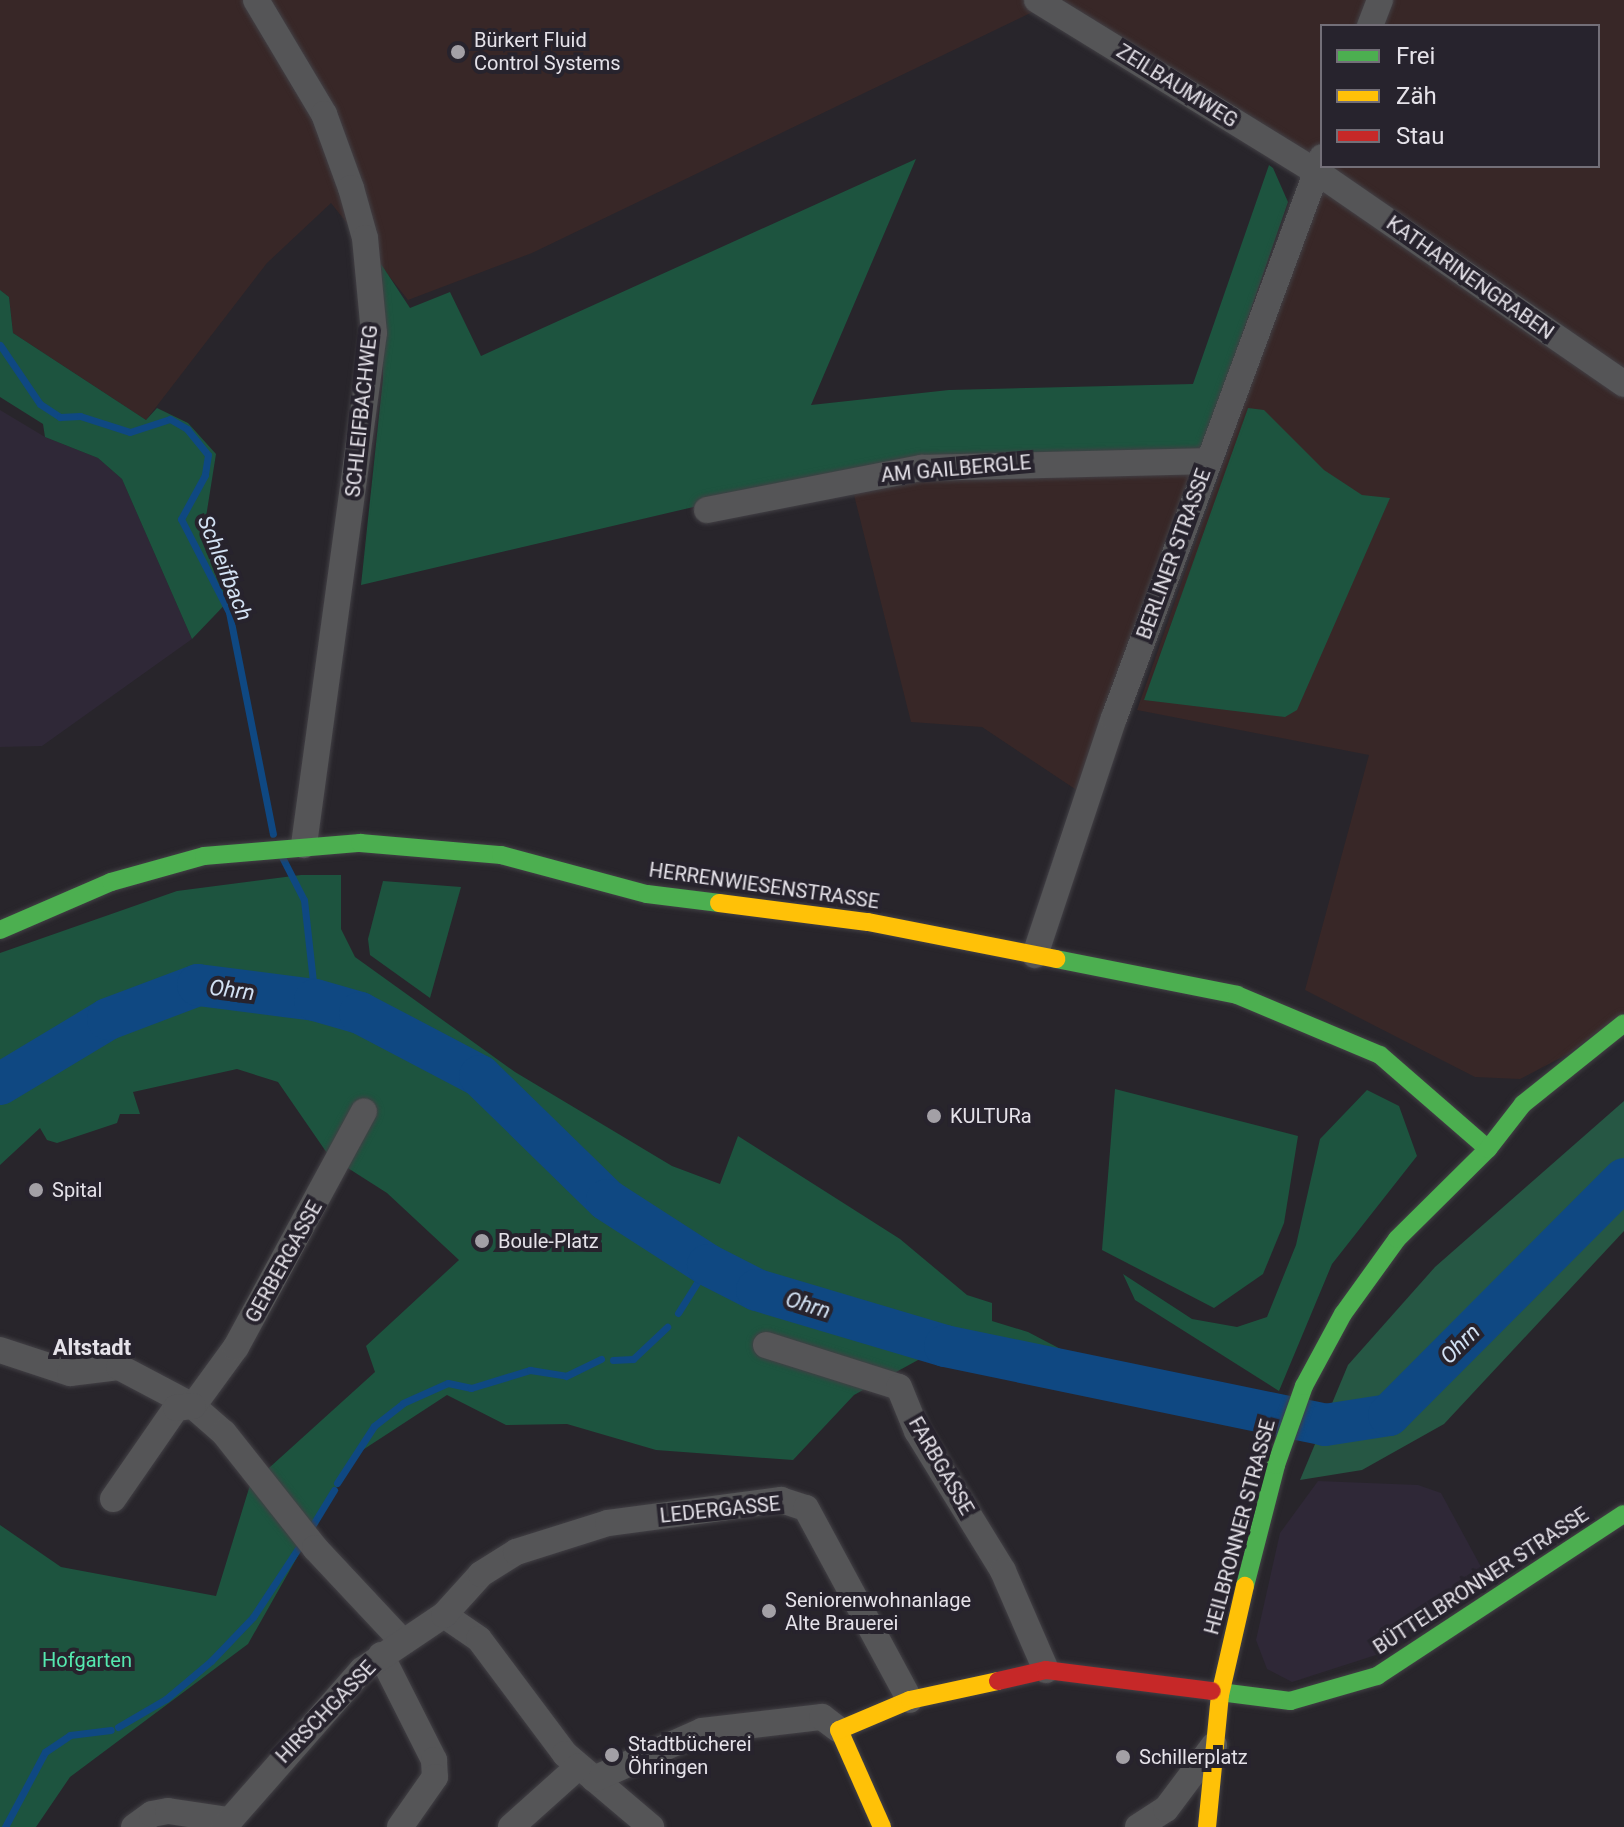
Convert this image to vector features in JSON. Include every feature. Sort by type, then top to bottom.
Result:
[{"type":"street","name":"SCHLEIFBACHWEG","points":[[256,0],[324,114],[351,188],[365,238],[374,333],[298,845]]},
{"type":"street","name":"ZEILBAUMWEG","points":[[1037,0],[1319,164]]},
{"type":"street","points":[[1371,24],[1380,0]]},
{"type":"street","name":"BERLINER STRASSE","points":[[1035,955],[1209,461],[1319,164]]},
{"type":"street","name":"KATHARINENGRABEN","points":[[1325,168],[1624,384]]},
{"type":"street","name":"AM GAILBERGLE","points":[[707,510],[922,468],[1209,461]]},
{"type":"street","name":"HERRENWIESENSTRASSE","points":[[0,930],[111,882],[204,856],[256,848],[360,843],[527,859],[647,894],[868,922],[1237,995],[1308,1020],[1380,1055],[1457,1118],[1488,1149]]},
{"type":"street","name":"HEILBRONNER STRASSE","points":[[1207,1827],[1220,1695],[1276,1465],[1304,1386],[1365,1281],[1397,1239],[1488,1149],[1523,1104],[1624,1023]]},
{"type":"street","points":[[1451,1184],[1461,1154],[1457,1118],[1494,1117],[1523,1104]]},
{"type":"street","name":"GERBERGASSE","points":[[193,1406],[267,1294],[364,1111]]},
{"type":"street","name":"HEILBRONNER STRASSE","points":[[1488,1149],[1536,1120]]},
{"type":"street","name":"FARBGASSE","points":[[766,1345],[899,1387],[917,1431],[1003,1571],[1046,1670]]},
{"type":"street","points":[[0,1350],[70,1373],[119,1367],[193,1406],[224,1433],[392,1648],[434,1760],[435,1777],[400,1827]]},
{"type":"street","points":[[113,1499],[176,1408],[193,1406]]},
{"type":"street","name":"LEDERGASSE","points":[[444,1615],[481,1574],[516,1552],[608,1523],[781,1500],[806,1508],[910,1700]]},
{"type":"street","name":"BÜTTELBRONNER STRASSE","points":[[1046,1670],[1220,1695],[1290,1701],[1377,1676],[1624,1514]]},
{"type":"street","points":[[444,1615],[479,1639],[586,1772],[651,1827]]},
{"type":"street","name":"HIRSCHGASSE","points":[[226,1823],[301,1735],[392,1648],[444,1615]]},
{"type":"street","points":[[839,1730],[910,1700],[1046,1670]]},
{"type":"street","points":[[511,1827],[586,1772],[702,1731],[822,1717],[839,1730],[882,1827]]},
{"type":"street","points":[[1138,1827],[1166,1809],[1214,1745]]},
{"type":"street","points":[[134,1827],[152,1814],[168,1811],[226,1823]]},
{"type":"shaded area","points":[[0,0],[1624,0],[1624,1013],[1568,1054],[1520,1079],[1475,1077],[1305,990],[1369,755],[1137,710],[1244,405],[1316,172],[1047,5],[532,253],[408,300],[331,203],[267,263],[146,420],[13,333],[9,297],[0,290]]},
{"type":"shaded area","points":[[0,410],[45,437],[98,458],[122,479],[192,639],[42,746],[0,747]]},
{"type":"shaded area","points":[[1192,472],[1078,791],[982,727],[911,722],[850,479]]},
{"type":"shaded area","points":[[1318,1481],[1418,1485],[1441,1493],[1487,1578],[1376,1655],[1292,1682],[1267,1669],[1256,1640],[1280,1533]]},
{"type":"green space","points":[[916,159],[811,405],[949,390],[1193,384],[1269,165],[1273,168],[1288,202],[1202,451],[817,478],[361,585],[383,378],[381,264],[410,308],[450,292],[481,356]]},
{"type":"green space","points":[[0,290],[9,297],[13,333],[146,420],[157,408],[188,423],[216,454],[206,517],[235,594],[192,639],[122,479],[98,458],[45,437],[43,424],[0,397]]},
{"type":"green space","points":[[1248,408],[1264,410],[1324,470],[1362,495],[1390,498],[1297,710],[1285,717],[1144,700]]},
{"type":"green space","name":"Hofgarten","points":[[301,875],[341,875],[341,929],[355,957],[515,1072],[672,1166],[720,1184],[738,1136],[900,1239],[967,1295],[992,1303],[992,1321],[1028,1332],[1074,1356],[1064,1381],[929,1354],[854,1395],[793,1460],[656,1450],[567,1424],[506,1425],[447,1395],[355,1455],[248,1644],[70,1777],[36,1827],[0,1827],[0,1525],[61,1567],[216,1596],[250,1485],[375,1372],[366,1346],[459,1260],[387,1193],[329,1156],[278,1082],[237,1069],[133,1092],[140,1114],[120,1114],[117,1123],[57,1143],[47,1140],[40,1128],[0,1165],[0,953],[177,891]]},
{"type":"green space","points":[[383,881],[461,887],[430,998],[370,955],[368,939]]},
{"type":"green space","points":[[1115,1089],[1298,1136],[1284,1223],[1263,1274],[1214,1308],[1102,1250]]},
{"type":"green space","points":[[1367,1090],[1399,1106],[1417,1156],[1332,1264],[1279,1391],[1135,1300],[1123,1274],[1192,1319],[1237,1327],[1267,1317],[1296,1245],[1320,1139]]},
{"type":"green space","points":[[1624,1101],[1624,1231],[1444,1424],[1362,1470],[1300,1480],[1348,1365],[1435,1267]]},
{"type":"waterway","name":"Schleifbach","points":[[0,345],[40,404],[60,417],[80,416],[130,432],[170,419],[187,429],[208,455],[205,475],[181,519],[229,612],[273,834]]},
{"type":"waterway","name":"Schleifbach","points":[[282,857],[304,900],[315,1000]]},
{"type":"waterway","name":"Ohrn","points":[[0,1084],[108,1019],[198,985],[315,1000],[360,1013],[480,1076],[607,1200],[708,1265],[757,1290],[945,1346],[1325,1425],[1389,1415],[1624,1179]]},
{"type":"waterway","points":[[678,1313],[708,1265]]},
{"type":"waterway","points":[[613,1360],[633,1359],[667,1327]]},
{"type":"waterway","points":[[337,1483],[374,1426],[403,1403],[448,1383],[471,1388],[530,1370],[566,1376],[601,1359]]},
{"type":"waterway","points":[[309,1531],[334,1490]]},
{"type":"waterway","points":[[118,1727],[166,1699],[211,1661],[253,1617],[303,1541]]},
{"type":"waterway","points":[[5,1827],[45,1752],[70,1735],[111,1730]]},
{"type":"traffic: fast","points":[[0,930],[111,882],[204,856],[360,843],[501,855],[647,894],[719,903]]},
{"type":"traffic: fast","points":[[1056,959],[1237,995],[1380,1055],[1488,1149]]},
{"type":"traffic: fast","points":[[1245,1586],[1276,1465],[1304,1386],[1343,1314],[1397,1239],[1488,1149],[1523,1104],[1624,1023]]},
{"type":"traffic: fast","points":[[1212,1691],[1290,1701],[1377,1676],[1624,1514]]},
{"type":"traffic: slow","points":[[719,903],[868,922],[1056,959]]},
{"type":"traffic: slow","points":[[1207,1827],[1220,1695],[1245,1586]]},
{"type":"traffic: slow","points":[[882,1827],[839,1730],[910,1700],[998,1681]]},
{"type":"traffic: jam","points":[[998,1681],[1046,1670],[1212,1691]]},
{"type":"place","name":"Bürkert Fluid Control Systems","points":[[458,52]]},
{"type":"place","name":"KULTURa","points":[[934,1116]]},
{"type":"place","name":"Spital","points":[[36,1190]]},
{"type":"place","name":"Boule-Platz","points":[[482,1241]]},
{"type":"place","name":"Seniorenwohnanlage Alte Brauerei","points":[[769,1611]]},
{"type":"place","name":"Stadtbücherei Öhringen","points":[[612,1755]]},
{"type":"place","name":"Schillerplatz","points":[[1123,1757]]},
{"type":"district","name":"Altstadt","points":[[92,1348]]}]
